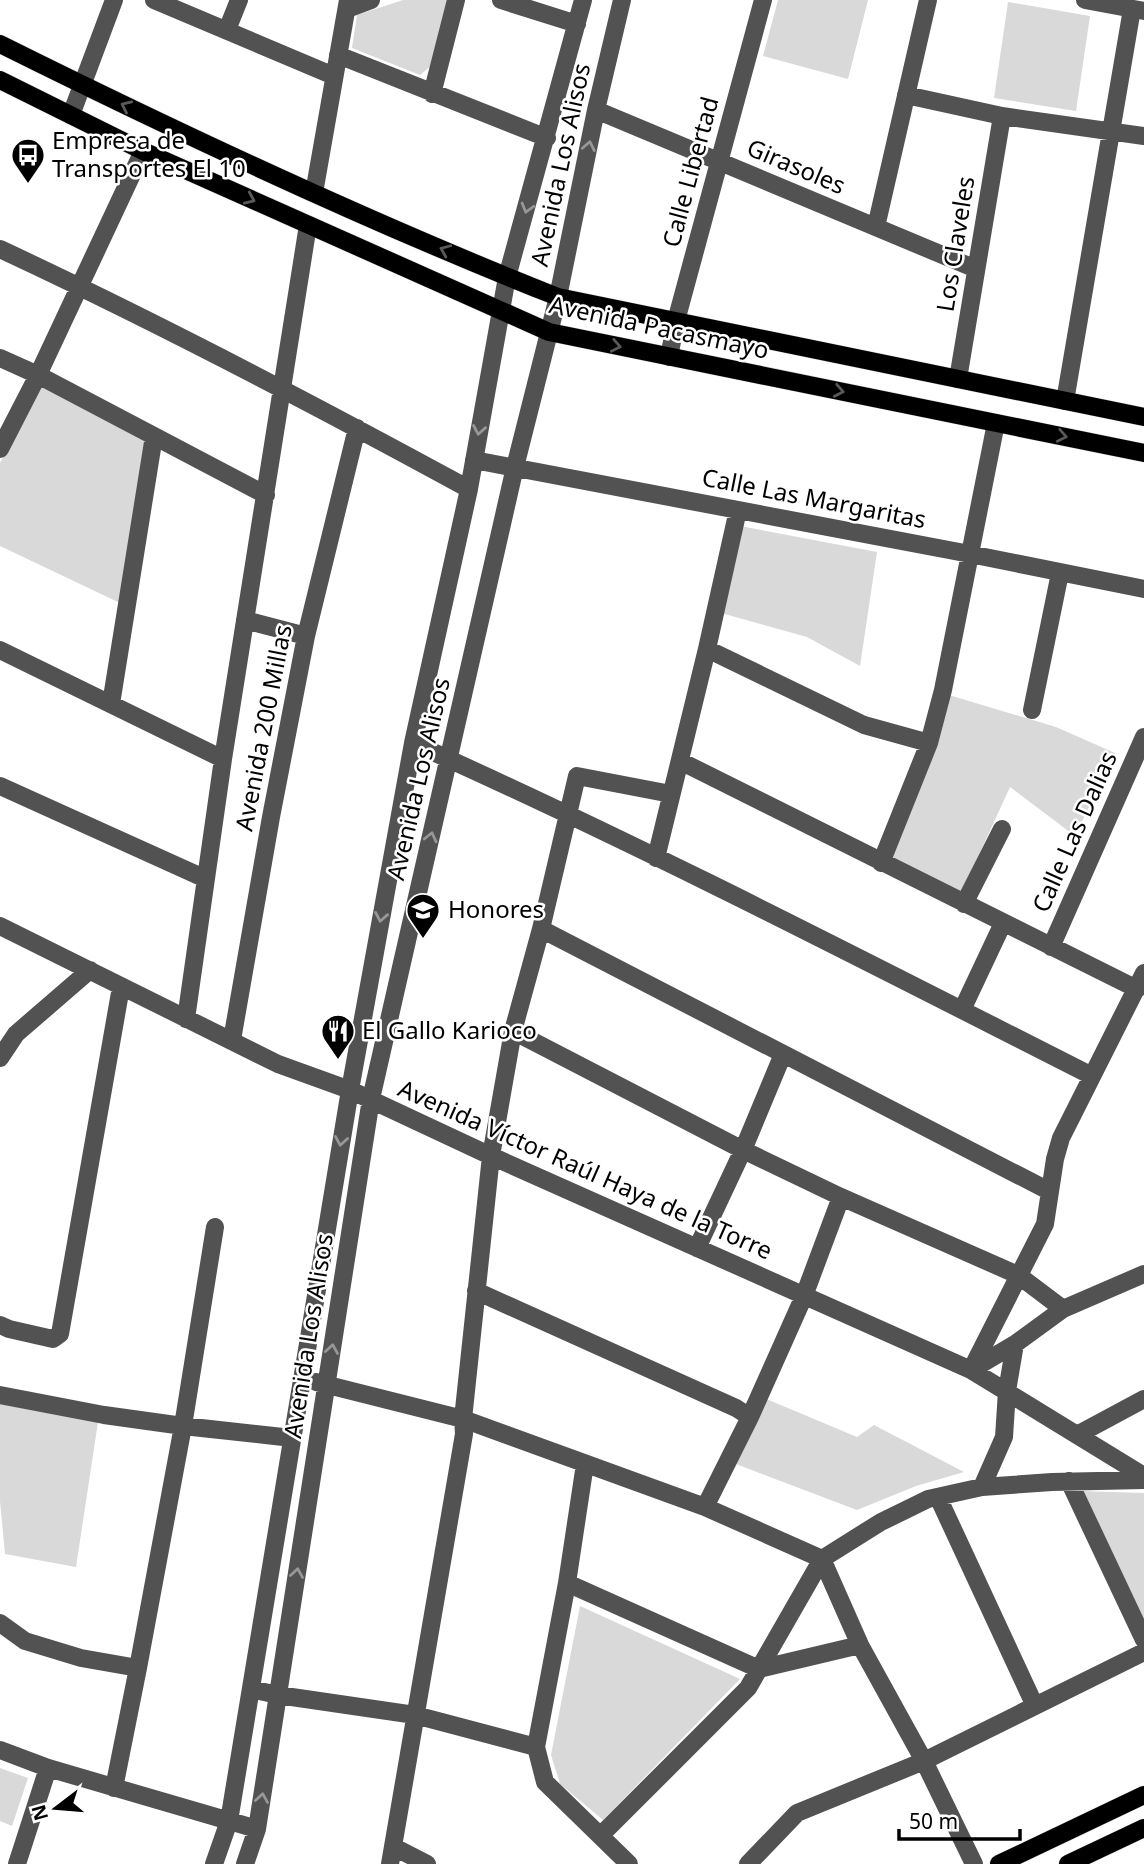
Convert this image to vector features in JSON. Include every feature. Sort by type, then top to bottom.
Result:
[{"type":"main road","name":"Avenida Pacasmayo","points":[[0,44],[314,193],[558,297],[1144,417]]},
{"type":"main road","name":"Avenida Pacasmayo","points":[[0,80],[143,151],[549,332],[1144,453]]},
{"type":"main road","points":[[999,1864],[1144,1795]]},
{"type":"main road","points":[[1068,1864],[1144,1828]]},
{"type":"street","points":[[71,115],[114,0]]},
{"type":"street","points":[[154,0],[334,76]]},
{"type":"street","points":[[227,30],[239,0]]},
{"type":"street","points":[[314,193],[347,4],[371,0]]},
{"type":"street","points":[[432,94],[456,0]]},
{"type":"street","points":[[501,0],[577,24]]},
{"type":"street","name":"Avenida Los Alisos","points":[[214,1864],[229,1821],[350,1090],[413,743],[469,489],[507,277],[583,0]]},
{"type":"street","name":"Avenida Los Alisos","points":[[245,1864],[257,1829],[371,1099],[515,467],[558,297],[596,110],[622,0]]},
{"type":"street","name":"Calle Libertad","points":[[669,357],[676,321],[763,0]]},
{"type":"street","points":[[876,227],[928,0]]},
{"type":"street","points":[[1065,401],[1111,132],[1138,10],[1085,0]]},
{"type":"street","points":[[338,55],[547,138]]},
{"type":"street","points":[[906,95],[1002,116],[1144,136]]},
{"type":"street","name":"Girasoles","points":[[596,110],[976,269]]},
{"type":"street","name":"Los Claveles","points":[[958,379],[1002,116]]},
{"type":"street","points":[[0,449],[38,376],[143,151]]},
{"type":"street","points":[[186,1018],[223,759],[308,225]]},
{"type":"street","points":[[0,249],[80,286],[282,389],[469,489]]},
{"type":"street","points":[[0,358],[266,495]]},
{"type":"street","points":[[881,863],[929,743],[943,690],[996,423]]},
{"type":"street","name":"Avenida 200 Millas","points":[[232,1040],[306,636],[357,428]]},
{"type":"street","points":[[111,705],[154,436]]},
{"type":"street","name":"Calle Las Margaritas","points":[[474,460],[1144,589]]},
{"type":"street","points":[[656,858],[738,510]]},
{"type":"street","points":[[1032,710],[1060,573]]},
{"type":"street","points":[[246,620],[306,636]]},
{"type":"street","points":[[707,649],[864,725],[929,743]]},
{"type":"street","points":[[0,650],[223,759]]},
{"type":"street","name":"Calle Las Dalias","points":[[1051,947],[1137,772],[1144,737]]},
{"type":"street","points":[[413,743],[567,813],[1092,1076]]},
{"type":"street","points":[[680,761],[1051,947],[1140,981],[1061,1138],[1049,1191],[1045,1224],[971,1370]]},
{"type":"street","points":[[427,1864],[392,1855],[464,1434],[463,1419],[491,1156],[513,1031],[541,929],[577,776],[671,794]]},
{"type":"street","points":[[0,786],[206,879]]},
{"type":"street","points":[[964,904],[1002,828]]},
{"type":"street","points":[[962,1010],[1003,923]]},
{"type":"street","name":"Avenida Víctor Raúl Haya de la Torre","points":[[0,926],[278,1064],[371,1099],[491,1156],[971,1370],[1144,1478]]},
{"type":"street","points":[[541,929],[1049,1191]]},
{"type":"street","points":[[0,1058],[16,1034],[90,970]]},
{"type":"street","points":[[0,1325],[53,1339],[60,1335],[121,987]]},
{"type":"street","points":[[513,1031],[743,1150],[841,1197],[1018,1275],[1063,1310]]},
{"type":"street","points":[[697,1248],[743,1150],[783,1054]]},
{"type":"street","points":[[705,1507],[750,1417],[804,1296],[841,1197]]},
{"type":"street","points":[[114,1787],[183,1426],[215,1227]]},
{"type":"street","points":[[971,1370],[1063,1310],[1144,1274]]},
{"type":"street","points":[[476,1291],[736,1408],[750,1417]]},
{"type":"street","points":[[982,1487],[1004,1437],[1014,1344]]},
{"type":"street","points":[[302,1378],[463,1419],[705,1507],[822,1559],[860,1644],[924,1761],[974,1864]]},
{"type":"street","points":[[0,1395],[104,1415],[292,1438]]},
{"type":"street","points":[[1077,1435],[1144,1399]]},
{"type":"street","points":[[585,1464],[567,1583],[536,1748],[545,1782],[629,1864]]},
{"type":"street","points":[[600,1836],[748,1688],[822,1559],[881,1522],[928,1499],[982,1487],[1144,1478]]},
{"type":"street","points":[[1069,1481],[1144,1640]]},
{"type":"street","points":[[938,1497],[1035,1706]]},
{"type":"street","points":[[567,1583],[759,1669],[860,1644]]},
{"type":"street","points":[[0,1623],[24,1641],[81,1658],[138,1668]]},
{"type":"street","points":[[748,1864],[797,1813],[924,1761],[1144,1652]]},
{"type":"street","points":[[251,1689],[415,1715],[536,1748]]},
{"type":"street","points":[[0,1751],[48,1768],[257,1829]]},
{"type":"street","points":[[17,1864],[48,1768]]},
{"type":"shaded area","points":[[403,0],[447,0],[431,66],[420,75],[352,48],[357,15]]},
{"type":"shaded area","points":[[778,0],[868,0],[848,79],[763,56]]},
{"type":"shaded area","points":[[1008,2],[1090,16],[1076,111],[994,98]]},
{"type":"shaded area","points":[[40,383],[148,439],[120,603],[0,546],[0,463]]},
{"type":"shaded area","points":[[740,526],[877,552],[860,666],[807,637],[721,613]]},
{"type":"shaded area","points":[[949,695],[1056,727],[1115,753],[1075,836],[1010,787],[960,896],[890,863]]},
{"type":"shaded area","points":[[764,1398],[857,1437],[874,1425],[964,1472],[916,1486],[857,1510],[736,1464]]},
{"type":"shaded area","points":[[0,1404],[98,1422],[76,1567],[5,1554],[0,1501]]},
{"type":"shaded area","points":[[1081,1491],[1144,1493],[1144,1621]]},
{"type":"shaded area","points":[[580,1606],[740,1679],[603,1820],[560,1784],[551,1755]]},
{"type":"shaded area","points":[[0,1768],[28,1778],[12,1826],[0,1821]]},
{"type":"place","name":"Empresa de Transportes El 10","points":[[28,185]]},
{"type":"place","name":"Honores","points":[[423,940]]},
{"type":"place","name":"El Gallo Karioco","points":[[338,1061]]}]
